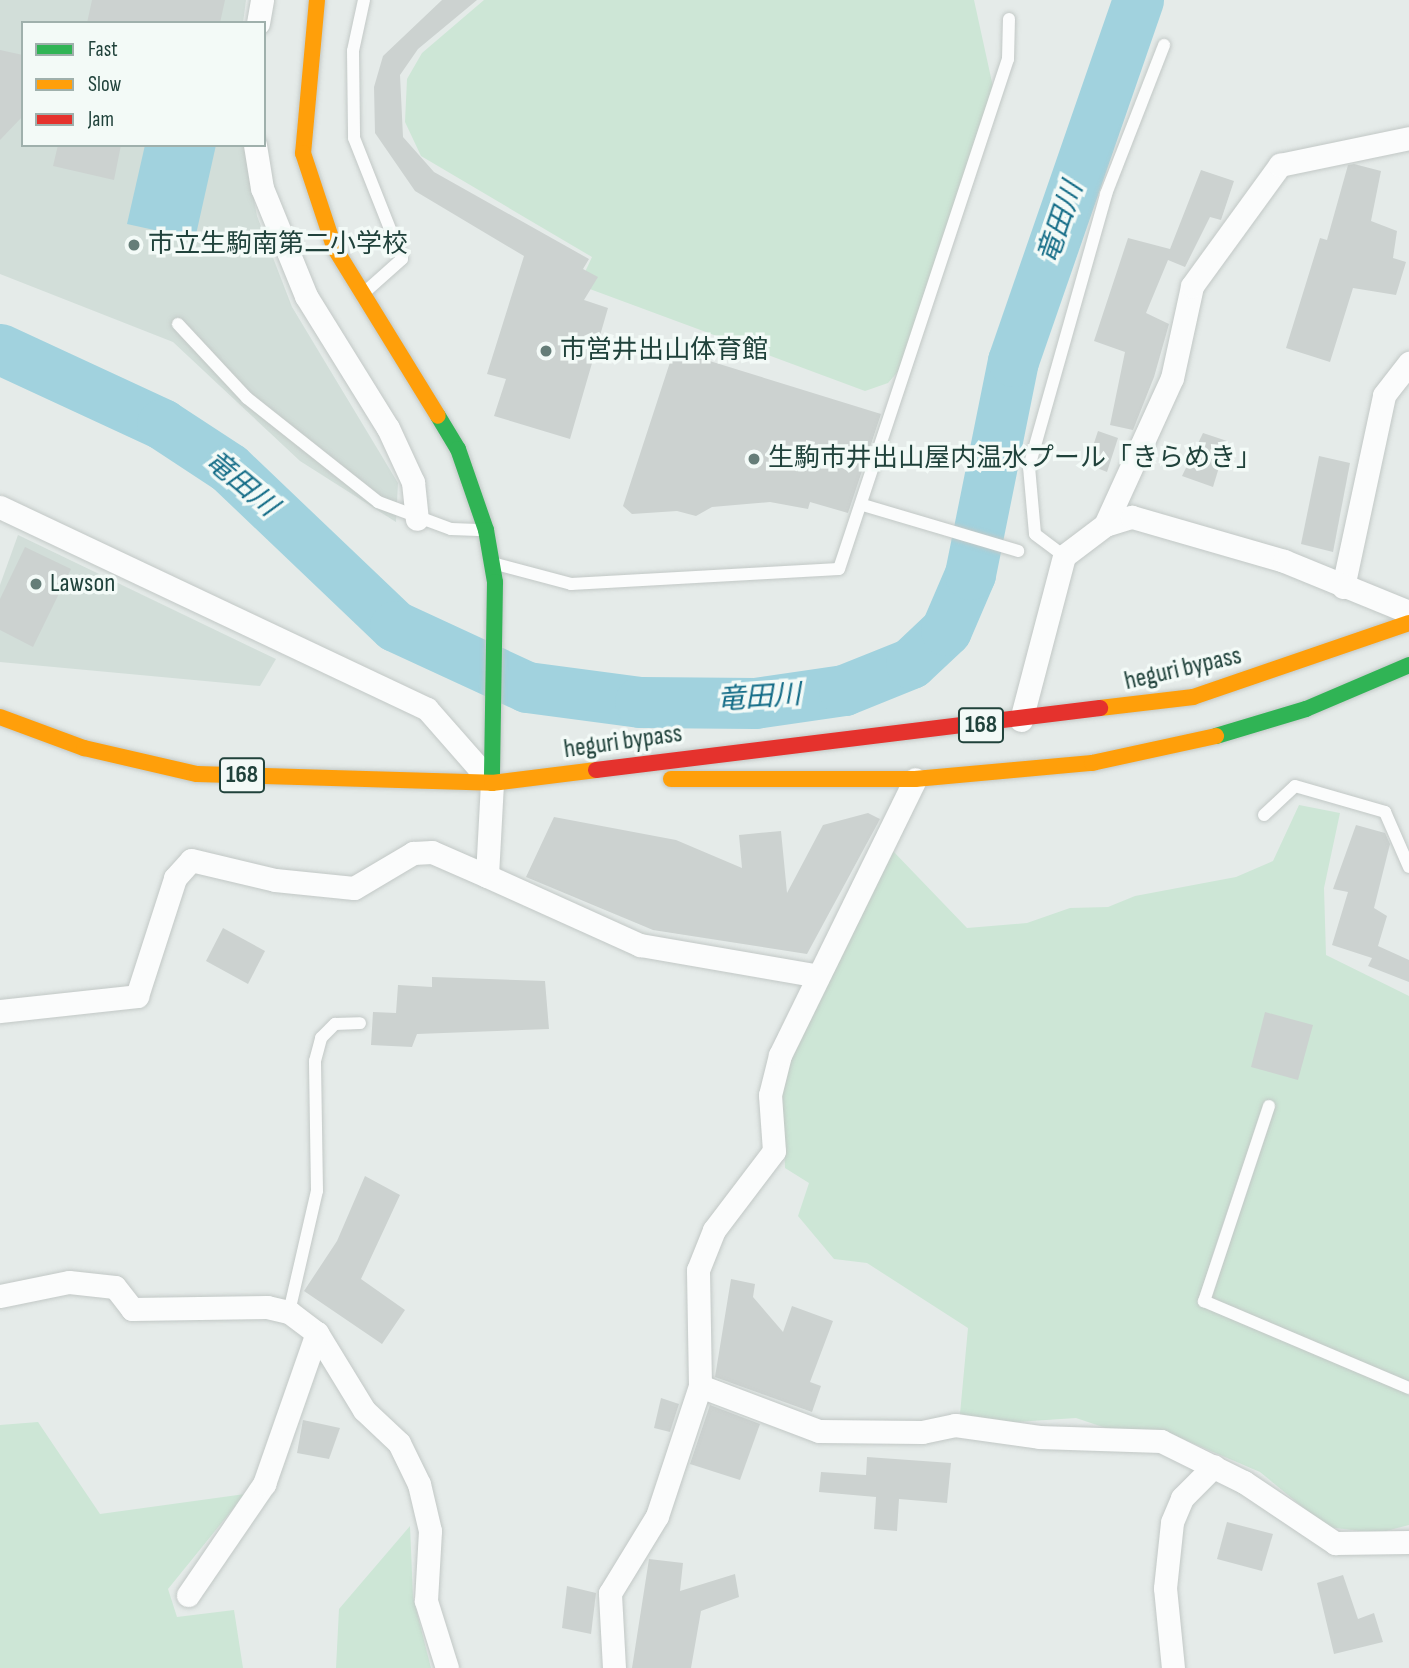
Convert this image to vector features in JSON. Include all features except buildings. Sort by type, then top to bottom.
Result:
[{"type":"main road","points":[[317,0],[303,153],[334,247],[458,449],[486,530],[495,582],[491,700],[492,783]]},
{"type":"main road","name":"heguri bypass","points":[[543,778],[793,742],[1021,720],[1193,697],[1409,623]]},
{"type":"main road","name":"heguri bypass","points":[[543,778],[915,779],[1092,763],[1203,740],[1306,709],[1409,665]]},
{"type":"main road","name":"168","points":[[0,717],[84,748],[197,774],[492,783],[543,778]]},
{"type":"street","points":[[258,21],[262,0]]},
{"type":"street","points":[[1105,525],[1172,377],[1192,286],[1280,165],[1409,138]]},
{"type":"street","points":[[255,147],[262,188],[306,296],[388,428],[413,482],[417,519]]},
{"type":"street","points":[[1343,587],[1384,395],[1409,363]]},
{"type":"street","points":[[0,507],[427,709],[492,783],[487,876]]},
{"type":"street","points":[[1021,720],[1064,556],[1105,525],[1132,517],[1284,561],[1409,612]]},
{"type":"street","points":[[614,1668],[610,1593],[657,1516],[700,1386],[698,1270],[714,1230],[774,1151],[770,1095],[814,975],[915,779]]},
{"type":"street","points":[[0,1011],[137,996],[175,878],[191,860],[275,880],[354,888],[413,853],[432,852],[640,945],[814,975]]},
{"type":"street","points":[[0,1296],[69,1282],[115,1287],[132,1309],[289,1312],[317,1334],[364,1410],[399,1443],[419,1484],[430,1531],[426,1601],[447,1668]]},
{"type":"street","points":[[188,1595],[264,1484],[317,1334]]},
{"type":"street","points":[[700,1386],[819,1431],[922,1432],[956,1425],[1039,1437],[1161,1441],[1214,1466],[1335,1543],[1409,1542]]},
{"type":"street","points":[[1172,1668],[1164,1588],[1172,1522],[1182,1498],[1214,1466]]},
{"type":"lane","points":[[362,294],[402,259],[354,138],[354,51],[364,0]]},
{"type":"lane","points":[[492,563],[571,584],[839,569],[867,507],[1008,59],[1009,19]]},
{"type":"lane","points":[[1064,556],[1035,534],[1029,467],[1106,194],[1164,45]]},
{"type":"lane","points":[[178,324],[247,398],[319,459],[378,502],[417,519],[452,529],[486,530]]},
{"type":"lane","points":[[867,507],[1018,551]]},
{"type":"lane","points":[[1264,815],[1295,786],[1385,812],[1409,867]]},
{"type":"lane","points":[[289,1312],[317,1191],[318,1049],[335,1024],[360,1023]]},
{"type":"lane","points":[[1269,1106],[1204,1301],[1409,1388]]},
{"type":"shaded area","name":"市立生駒南第二小学校","points":[[0,0],[246,0],[243,21],[21,21],[21,147],[244,147],[257,216],[292,307],[398,483],[396,522],[300,461],[173,342],[0,274]]},
{"type":"shaded area","points":[[18,535],[276,659],[260,686],[0,662],[0,585]]},
{"type":"green space","points":[[484,0],[974,0],[995,96],[901,368],[888,383],[865,391],[579,285],[592,257],[421,156],[405,122],[407,79],[422,53]]},
{"type":"green space","points":[[1299,805],[1340,813],[1324,888],[1326,955],[1409,996],[1409,1525],[1378,1533],[1327,1527],[1260,1472],[1164,1431],[1115,1431],[1076,1418],[1001,1423],[960,1414],[968,1328],[867,1263],[834,1259],[798,1216],[809,1183],[785,1168],[782,1087],[801,1024],[892,850],[967,928],[1027,923],[1070,908],[1108,907],[1135,896],[1236,877],[1273,861]]},
{"type":"green space","points":[[38,1422],[100,1514],[245,1494],[168,1589],[177,1617],[234,1610],[243,1668],[0,1668],[0,1425]]},
{"type":"green space","points":[[410,1526],[413,1597],[431,1668],[336,1668],[339,1609]]},
{"type":"water","points":[[145,147],[216,147],[195,239],[127,224]]},
{"type":"waterway","name":"竜田川","points":[[0,349],[162,424],[229,468],[395,626],[527,687],[640,702],[755,703],[844,690],[911,663],[946,630],[970,574],[1013,361],[1138,0]]},
{"type":"traffic: fast","points":[[438,416],[458,449],[486,530],[495,582],[492,783]]},
{"type":"traffic: fast","points":[[1216,736],[1306,709],[1409,665]]},
{"type":"traffic: slow","points":[[317,0],[303,153],[334,247],[438,416]]},
{"type":"traffic: slow","points":[[1100,708],[1193,697],[1409,623]]},
{"type":"traffic: slow","points":[[0,717],[84,748],[197,774],[492,783],[596,770]]},
{"type":"traffic: slow","points":[[671,779],[915,779],[1092,763],[1216,736]]},
{"type":"traffic: jam","points":[[596,770],[1100,708]]},
{"type":"place","name":"市立生駒南第二小学校","points":[[134,245]]},
{"type":"place","name":"市営井出山体育館","points":[[546,351]]},
{"type":"place","name":"生駒市井出山屋内温水プール「きらめき」","points":[[754,459]]},
{"type":"place","name":"Lawson","points":[[36,584]]}]
